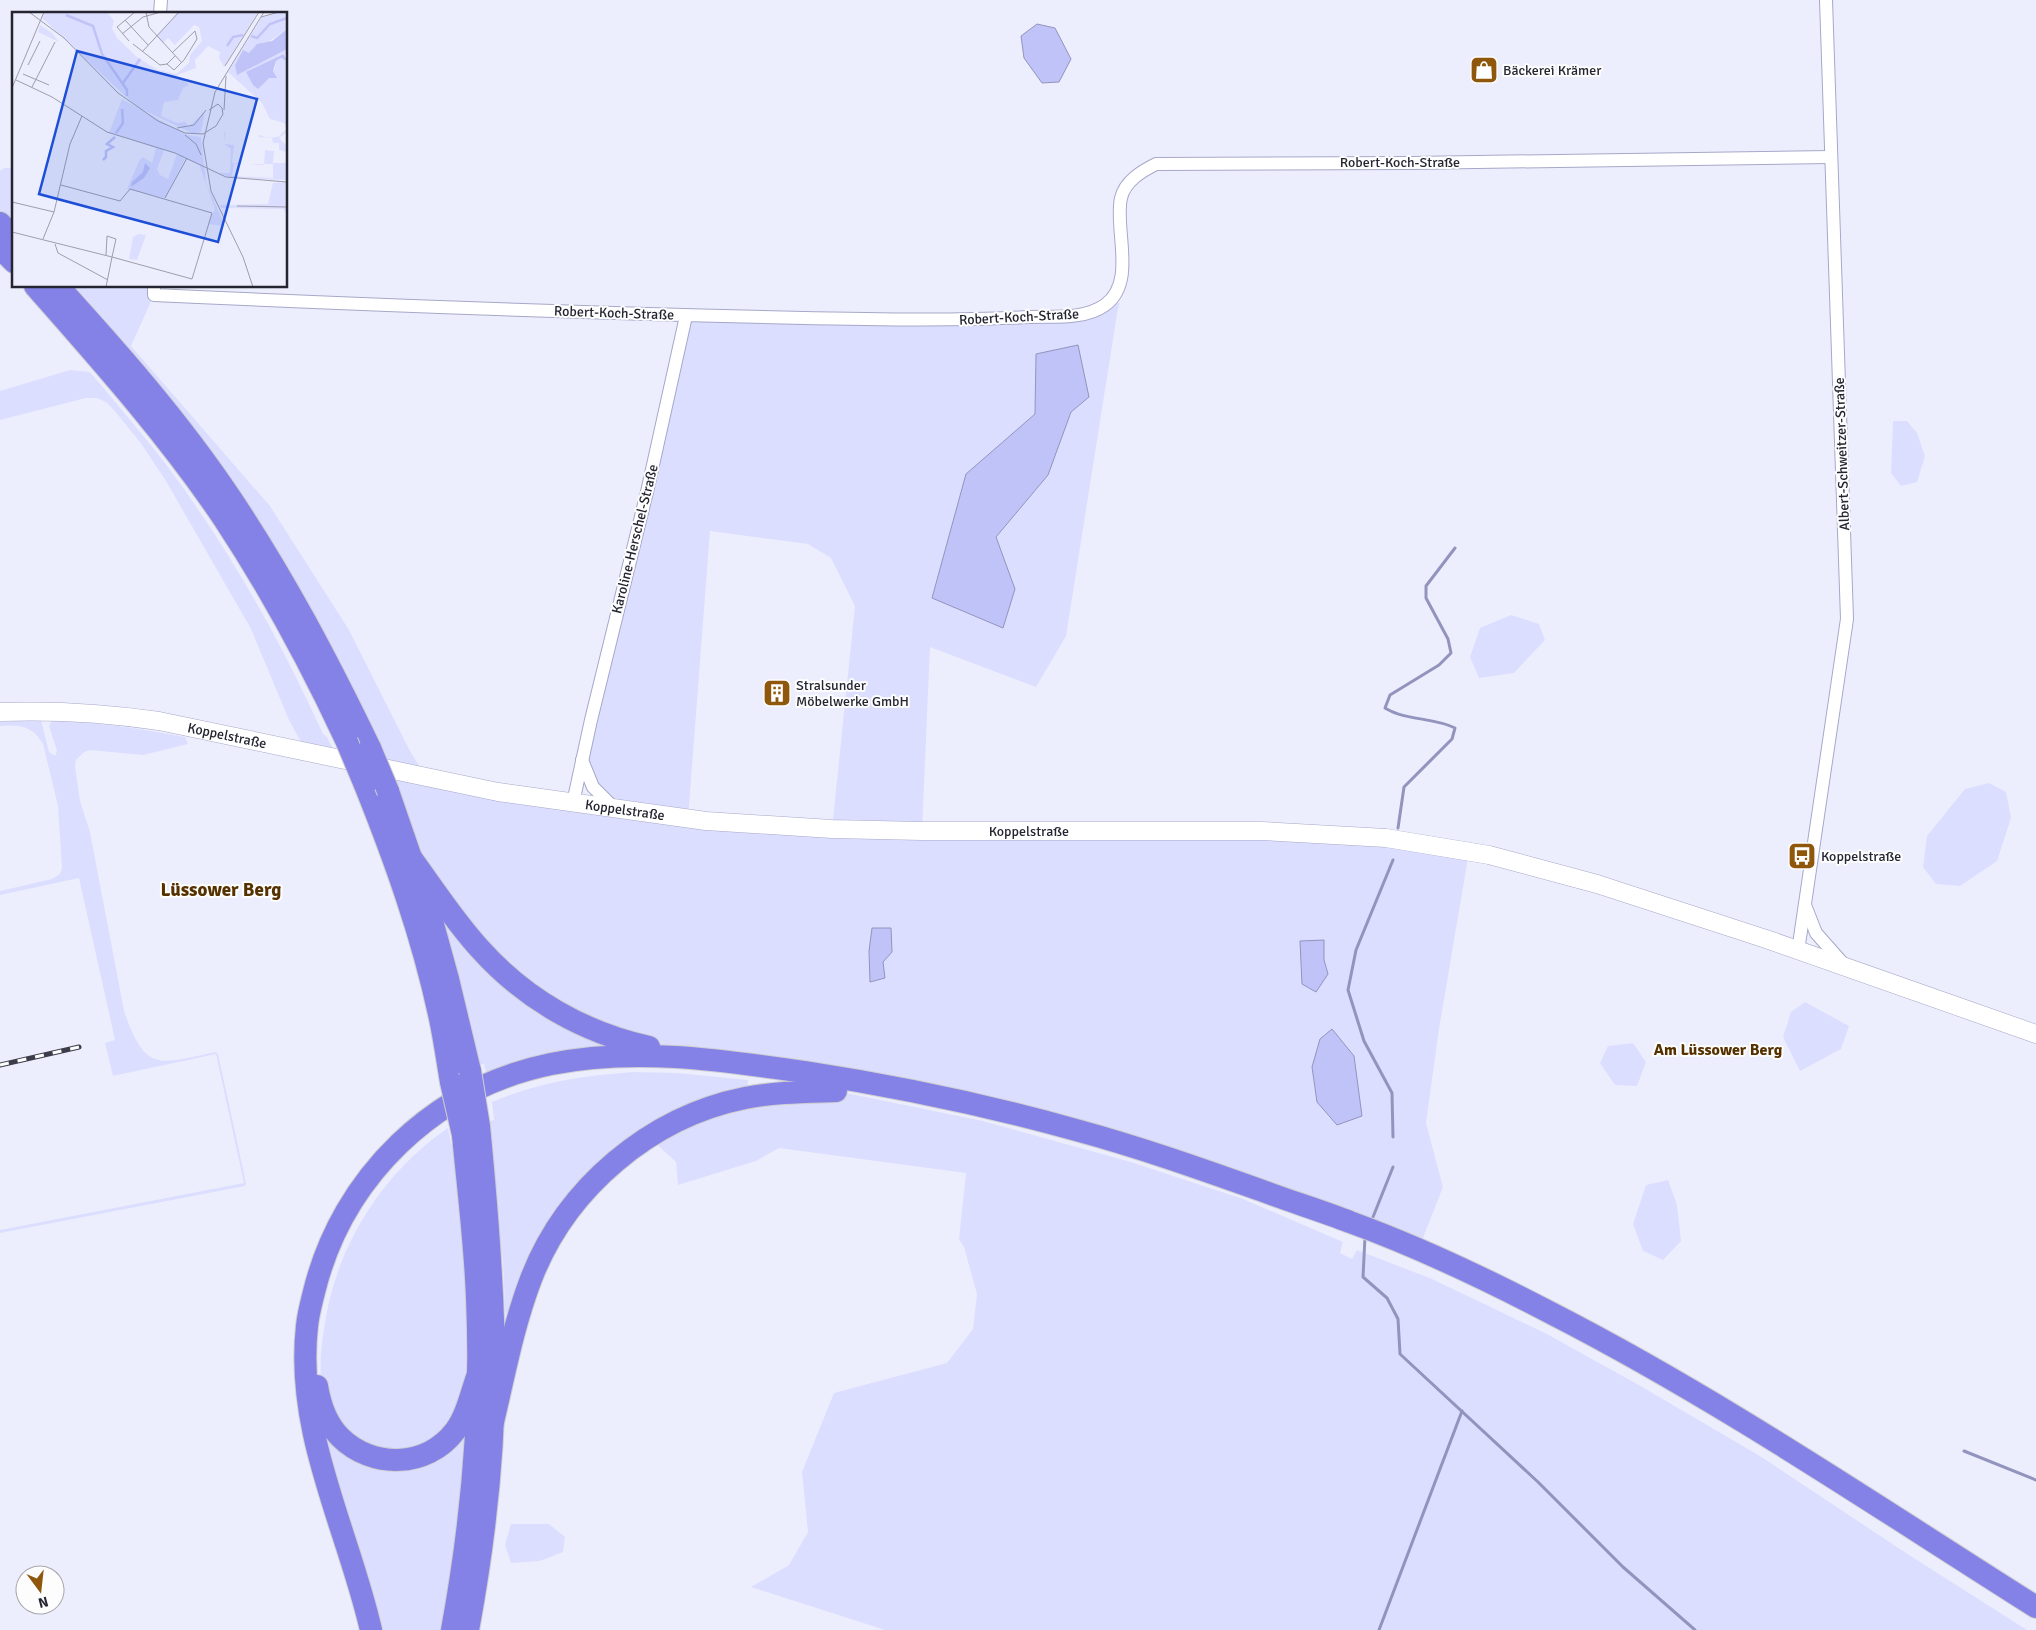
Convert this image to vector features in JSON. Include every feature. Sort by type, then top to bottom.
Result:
[{"type":"highway","points":[[0,223],[12,236]]},
{"type":"highway","points":[[0,248],[12,260]]},
{"type":"highway","points":[[37,288],[146,414],[224,520],[292,631],[347,742],[396,863],[460,1077]]},
{"type":"highway","points":[[60,288],[152,392],[230,496],[261,544],[316,637],[370,748],[388,790],[412,859],[448,979],[460,1077],[490,1235],[494,1372],[492,1426],[484,1532],[468,1630]]},
{"type":"highway","points":[[412,859],[480,950],[499,969],[540,1001],[599,1033],[627,1042],[736,1063]]},
{"type":"highway","points":[[371,1630],[365,1603],[327,1486],[313,1434],[306,1378],[307,1320],[319,1271],[334,1234],[360,1189],[378,1165],[398,1144],[434,1114],[465,1094],[524,1070],[553,1063],[623,1056],[736,1063],[837,1077],[986,1107],[1076,1130],[1203,1170],[1549,1312],[1654,1368],[1760,1432],[2036,1607]]},
{"type":"highway","points":[[478,1374],[463,1418],[454,1432],[430,1452],[407,1460],[380,1459],[365,1455],[350,1446],[339,1436],[328,1420],[319,1398],[316,1370],[326,1293],[350,1232],[368,1201],[400,1162],[441,1125],[476,1104],[527,1082],[595,1069],[665,1066],[780,1079],[983,1121],[1058,1140],[1349,1229]]},
{"type":"highway","points":[[492,1426],[516,1325],[531,1278],[549,1241],[563,1219],[595,1180],[644,1140],[669,1125],[696,1113],[753,1096],[776,1093],[836,1091]]},
{"type":"highway","points":[[452,1630],[468,1531],[478,1374],[471,1130]]},
{"type":"highway","points":[[1386,1244],[1641,1378],[1765,1452],[2036,1624]]},
{"type":"street","name":"Albert-Schweitzer-Straße","points":[[1798,951],[1847,618],[1826,0]]},
{"type":"street","name":"Robert-Koch-Straße","points":[[154,291],[686,316],[937,320],[1083,314],[1106,304],[1116,291],[1123,276],[1121,197],[1129,183],[1140,173],[1156,164],[1830,157]]},
{"type":"street","name":"Karoline-Herschel-Straße","points":[[573,803],[686,316]]},
{"type":"street","name":"Koppelstraße","points":[[0,712],[46,710],[104,713],[159,721],[481,789],[706,821],[832,829],[1262,832],[1386,838],[1489,855],[1597,884],[1846,967],[2036,1034]]},
{"type":"street","points":[[582,760],[593,787],[615,809]]},
{"type":"street","name":"Albert-Schweitzer-Straße","points":[[1805,905],[1816,933],[1846,967]]},
{"type":"shaded area","points":[[1037,24],[1055,28],[1071,59],[1059,82],[1042,83],[1024,58],[1021,36]]},
{"type":"shaded area","points":[[4,168],[12,168],[12,236],[0,223],[0,171]]},
{"type":"shaded area","points":[[59,288],[154,288],[154,295],[131,346],[270,506],[349,630],[410,751],[426,777],[614,809],[582,760],[686,316],[1083,314],[1106,304],[1120,303],[1066,636],[1036,687],[930,647],[922,831],[1262,831],[1469,852],[1439,1029],[1426,1123],[1443,1187],[1421,1243],[1141,1150],[674,1051],[540,1001],[412,859],[370,748]],"holes":[[[1036,354],[1089,397],[1071,412],[1048,475],[996,537],[1003,628],[932,598],[966,474],[1035,414]],[[710,531],[808,544],[831,558],[855,606],[832,829],[688,819]]]},
{"type":"shaded area","points":[[1078,345],[1089,397],[1071,412],[1048,475],[996,537],[1015,589],[1003,628],[932,598],[966,474],[1035,414],[1036,354]]},
{"type":"shaded area","points":[[70,370],[90,372],[156,451],[188,495],[252,594],[289,663],[323,734],[327,737],[333,749],[301,742],[289,720],[251,629],[166,481],[140,442],[106,402],[97,398],[86,398],[0,420],[0,391]]},
{"type":"shaded area","points":[[1893,421],[1907,421],[1917,433],[1925,456],[1917,482],[1901,486],[1891,473]]},
{"type":"shaded area","points":[[1511,615],[1539,624],[1545,640],[1514,673],[1479,678],[1470,657],[1480,628]]},
{"type":"shaded area","points":[[41,720],[49,752],[55,756],[57,751],[49,726],[52,721],[102,724],[185,737],[188,744],[143,755],[90,750],[84,752],[76,760],[75,766],[80,801],[90,832],[124,1011],[132,1032],[148,1055],[157,1060],[168,1061],[216,1052],[218,1054],[246,1183],[245,1186],[0,1233],[0,1230],[244,1183],[216,1054],[113,1076],[105,1043],[115,1040],[79,878],[0,895],[0,891],[52,879],[60,874],[62,868],[58,806],[43,744],[35,733],[30,730],[13,725],[0,726],[0,722]]},
{"type":"shaded area","points":[[1989,783],[2006,792],[2011,818],[1997,861],[1960,886],[1936,884],[1923,867],[1927,836],[1965,789]]},
{"type":"shaded area","points":[[440,912],[473,949],[635,1049],[488,1082],[484,1064],[479,1065]]},
{"type":"shaded area","points":[[872,928],[891,928],[892,952],[883,962],[885,978],[870,982],[869,951]]},
{"type":"shaded area","points":[[1324,940],[1324,960],[1328,974],[1316,992],[1302,984],[1300,941]]},
{"type":"shaded area","points":[[1805,1002],[1849,1026],[1841,1049],[1800,1071],[1783,1037],[1791,1012]]},
{"type":"shaded area","points":[[1332,1029],[1354,1056],[1362,1116],[1337,1125],[1317,1102],[1312,1067],[1320,1039]]},
{"type":"shaded area","points":[[1633,1043],[1646,1062],[1637,1086],[1615,1085],[1600,1063],[1608,1046]]},
{"type":"shaded area","points":[[633,1072],[677,1073],[748,1080],[747,1094],[704,1106],[577,1195],[507,1350],[503,1263],[498,1227],[490,1121],[494,1120],[492,1102],[527,1089],[561,1081]]},
{"type":"shaded area","points":[[836,1091],[983,1121],[1131,1162],[1243,1199],[1343,1242],[1340,1253],[1352,1259],[1357,1250],[1432,1279],[1545,1333],[1760,1456],[1906,1553],[2027,1630],[885,1630],[751,1587],[789,1565],[808,1532],[802,1472],[834,1393],[947,1363],[973,1329],[977,1294],[964,1247],[959,1239],[966,1173],[779,1148],[756,1161],[678,1185],[676,1162],[649,1137],[669,1125]]},
{"type":"shaded area","points":[[445,1112],[446,1118],[398,1161],[360,1208],[346,1233],[334,1261],[324,1291],[317,1323],[313,1353],[316,1402],[323,1420],[334,1436],[348,1449],[364,1459],[382,1465],[401,1466],[420,1463],[446,1448],[466,1423],[468,1424],[454,1567],[443,1630],[375,1630],[318,1433],[311,1385],[310,1339],[317,1295],[331,1253],[351,1213],[377,1176],[408,1143]]},
{"type":"shaded area","points":[[448,1128],[451,1144],[453,1144],[466,1304],[466,1390],[463,1406],[419,1454],[355,1445],[331,1406],[322,1386],[321,1350],[330,1299],[350,1242],[382,1190],[402,1167]]},
{"type":"shaded area","points":[[1668,1180],[1677,1205],[1681,1241],[1663,1260],[1643,1251],[1633,1224],[1646,1185]]},
{"type":"shaded area","points":[[511,1524],[549,1524],[565,1537],[563,1552],[540,1561],[511,1563],[505,1545]]},
{"type":"waterway","points":[[1398,828],[1404,787],[1452,739],[1455,728],[1438,722],[1402,715],[1385,708],[1390,695],[1439,665],[1451,653],[1448,639],[1426,598],[1426,586],[1455,548]]},
{"type":"waterway","points":[[1393,860],[1356,950],[1348,990],[1364,1041],[1392,1093],[1393,1137]]},
{"type":"waterway","points":[[1371,1222],[1393,1167]]},
{"type":"waterway","points":[[1365,1237],[1363,1277],[1387,1298],[1398,1319],[1400,1354],[1538,1482],[1623,1567],[1695,1630]]},
{"type":"waterway","points":[[1379,1630],[1462,1411]]},
{"type":"waterway","points":[[1964,1451],[2036,1480]]},
{"type":"railway","points":[[0,1065],[79,1047]]},
{"type":"place","name":"Bäckerei Krämer","points":[[1484,70]]},
{"type":"place","name":"Stralsunder Möbelwerke GmbH","points":[[777,693]]},
{"type":"place","name":"Koppelstraße","points":[[1802,856]]},
{"type":"district","name":"Lüssower Berg","points":[[221,890]]},
{"type":"district","name":"Am Lüssower Berg","points":[[1718,1050]]}]
